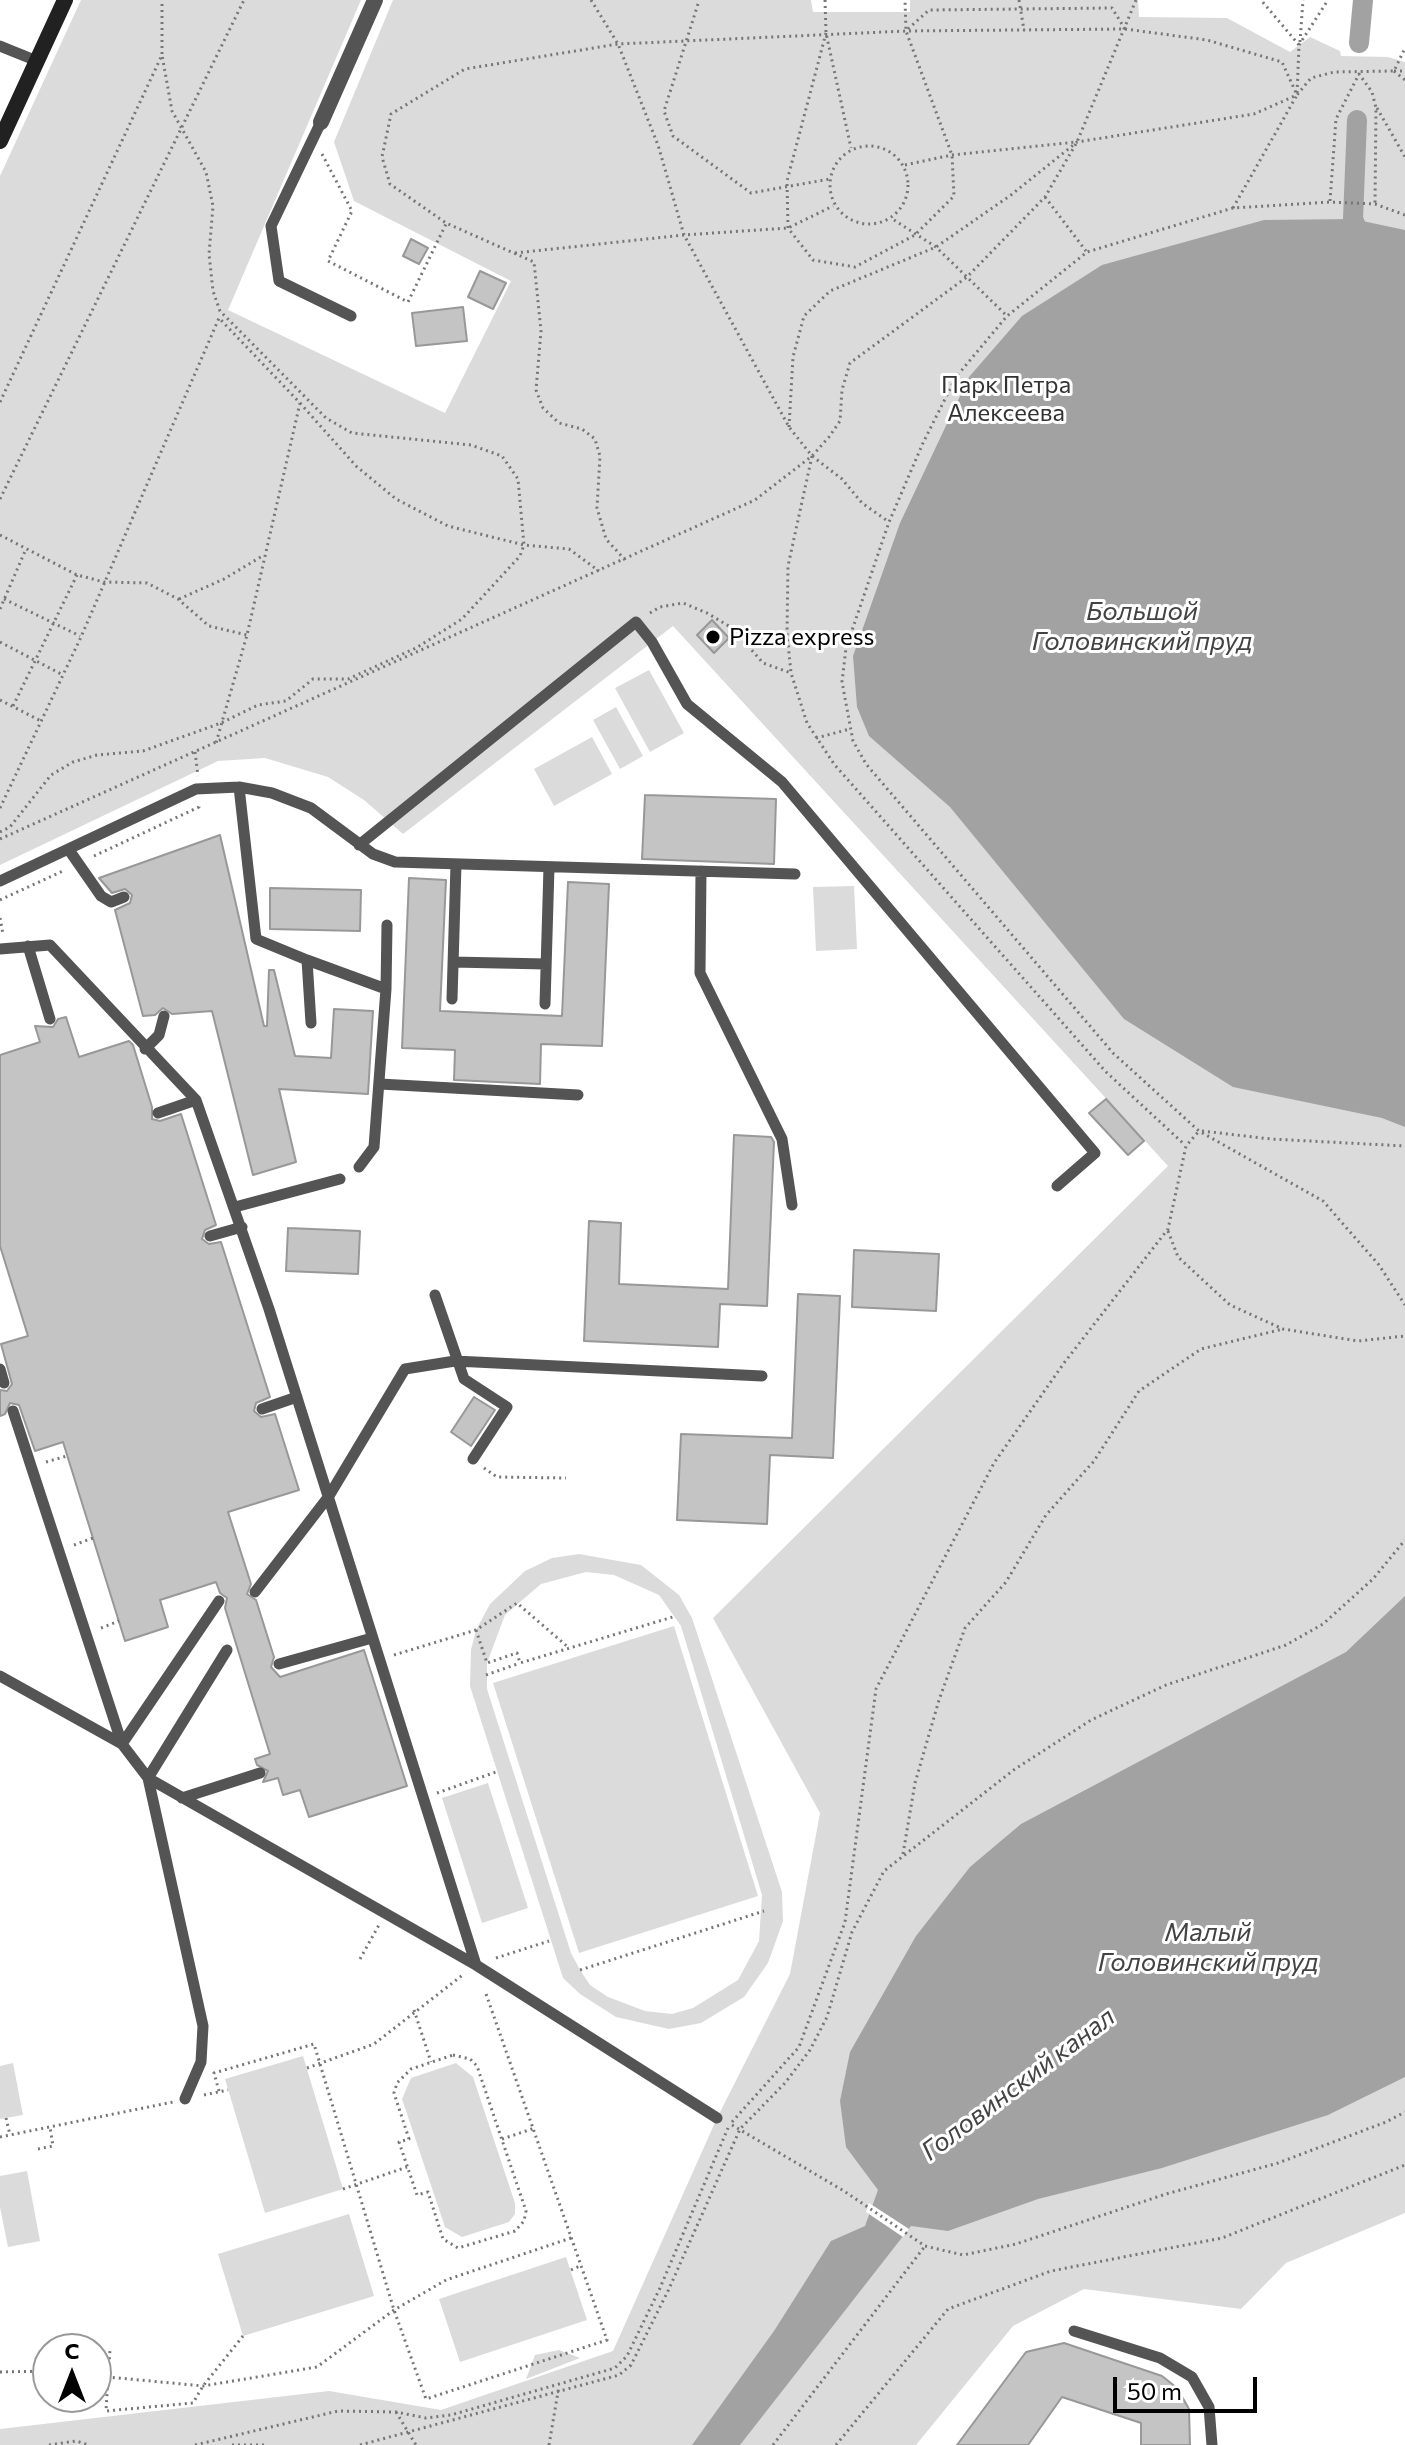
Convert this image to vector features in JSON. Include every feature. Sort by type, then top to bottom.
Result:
[{"type":"main road","points":[[0,141],[65,0]]},
{"type":"street","points":[[321,122],[375,0]]},
{"type":"lane","points":[[0,46],[37,61]]},
{"type":"lane","points":[[321,122],[271,226],[279,281],[351,316]]},
{"type":"lane","points":[[359,845],[636,622],[652,642],[687,704],[782,782],[1095,1153],[1057,1186]]},
{"type":"lane","points":[[239,787],[256,939],[386,989]]},
{"type":"lane","points":[[0,881],[196,789],[239,787],[272,793],[311,808],[359,845],[395,862],[795,874]]},
{"type":"lane","points":[[69,850],[108,905],[124,897]]},
{"type":"lane","points":[[452,999],[456,864]]},
{"type":"lane","points":[[545,1004],[549,867]]},
{"type":"lane","points":[[701,871],[700,973],[782,1139],[792,1205]]},
{"type":"lane","points":[[359,1167],[374,1147],[386,989],[387,925]]},
{"type":"lane","points":[[2,945],[50,945],[196,1100],[242,1227],[476,1965]]},
{"type":"lane","points":[[28,946],[50,1019]]},
{"type":"lane","points":[[307,960],[311,1023]]},
{"type":"lane","points":[[453,962],[546,964]]},
{"type":"lane","points":[[145,1049],[159,1035],[164,1016]]},
{"type":"lane","points":[[380,1084],[578,1095]]},
{"type":"lane","points":[[158,1113],[196,1100]]},
{"type":"lane","points":[[235,1207],[340,1179]]},
{"type":"lane","points":[[210,1236],[242,1227]]},
{"type":"lane","points":[[435,1295],[455,1361],[464,1379],[507,1407],[473,1459]]},
{"type":"lane","points":[[255,1592],[329,1496],[405,1369],[455,1361],[762,1376]]},
{"type":"lane","points":[[0,1369],[4,1383]]},
{"type":"lane","points":[[262,1409],[297,1397]]},
{"type":"lane","points":[[13,1411],[122,1744],[148,1778],[386,1911],[717,2118]]},
{"type":"lane","points":[[122,1744],[219,1601]]},
{"type":"lane","points":[[279,1664],[372,1638]]},
{"type":"lane","points":[[185,2099],[201,2062],[203,2026],[148,1778],[227,1650]]},
{"type":"lane","points":[[0,1676],[122,1744]]},
{"type":"lane","points":[[182,1798],[260,1773]]},
{"type":"lane","points":[[1074,2331],[1160,2358],[1192,2377],[1209,2407],[1212,2445]]},
{"type":"path","points":[[0,832],[10,827],[51,775],[73,762],[97,755],[143,751],[221,723],[258,705],[286,701],[313,679],[348,679],[416,648],[462,619],[512,565],[524,545],[518,479],[502,456],[471,445],[352,433],[326,418],[220,311],[213,291],[209,254],[213,206],[206,172],[172,111],[162,55],[162,0]]},
{"type":"path","points":[[0,499],[244,0]]},
{"type":"path","points":[[591,0],[618,44],[658,145],[684,235],[789,427],[812,456],[842,479],[862,503],[889,522]]},
{"type":"path","points":[[825,0],[826,33],[851,148]]},
{"type":"path","points":[[826,33],[787,187],[788,228],[813,260],[855,267],[915,235],[954,196],[952,155],[906,31],[905,0]]},
{"type":"path","points":[[1019,0],[1024,30]]},
{"type":"path","points":[[0,839],[755,500],[812,456],[840,421],[842,390],[850,363],[967,277],[1045,197],[1077,142],[1136,0]]},
{"type":"path","points":[[1261,0],[1299,45]]},
{"type":"path","points":[[1297,95],[1303,0]]},
{"type":"path","points":[[1299,45],[1328,0]]},
{"type":"path","points":[[688,29],[699,2]]},
{"type":"path","points":[[699,2],[664,111],[673,136],[751,193],[830,179]]},
{"type":"path","points":[[906,31],[929,10],[1112,8],[1125,29]]},
{"type":"path","points":[[625,560],[606,539],[597,508],[600,456],[595,439],[582,429],[559,423],[543,408],[536,390],[541,331],[534,262],[446,223],[390,184],[382,157],[391,114],[465,69],[618,44],[906,31],[1125,29],[1207,40],[1282,62],[1297,95]]},
{"type":"path","points":[[1394,71],[1405,48]]},
{"type":"path","points":[[0,402],[162,55]]},
{"type":"path","points":[[1394,71],[1405,80]]},
{"type":"path","points":[[1233,208],[1297,95],[1311,78],[1334,72],[1405,71]]},
{"type":"path","points":[[1359,74],[1372,92],[1376,108],[1375,204]]},
{"type":"path","points":[[1330,202],[1336,119],[1359,74]]},
{"type":"path","points":[[905,165],[952,155],[1077,142],[1254,114],[1297,95]]},
{"type":"path","points":[[1376,108],[1405,157]]},
{"type":"path","points":[[789,427],[793,357],[804,316],[830,291],[936,247],[1011,195],[1077,142]]},
{"type":"path","points":[[882,146],[905,165],[910,195],[893,219],[860,226],[833,206],[829,173],[851,148],[882,146]]},
{"type":"path","points":[[322,153],[352,211],[328,261],[408,302],[446,223]]},
{"type":"path","points":[[1045,197],[1087,252]]},
{"type":"path","points":[[1405,215],[1375,204],[1330,202],[1233,208],[1087,252],[1007,316],[956,377],[889,522],[846,648],[842,682],[850,729],[866,764],[1113,1053],[1199,1131],[1323,1201],[1379,1265],[1405,1305]]},
{"type":"path","points":[[515,253],[684,235],[788,228],[833,206]]},
{"type":"path","points":[[893,219],[936,247],[1007,316]]},
{"type":"path","points":[[0,808],[81,637],[219,318],[356,466],[396,499],[448,526],[524,545],[569,549],[600,572]]},
{"type":"path","points":[[216,743],[247,635],[300,403]]},
{"type":"path","points":[[812,456],[788,566],[787,633],[791,673],[807,723],[834,764],[1105,1071],[1186,1146]]},
{"type":"path","points":[[0,535],[77,575],[104,582],[147,583],[178,599],[209,626],[247,635]]},
{"type":"path","points":[[0,609],[26,549]]},
{"type":"path","points":[[178,599],[224,579],[264,555]]},
{"type":"path","points":[[13,706],[77,575]]},
{"type":"path","points":[[4,599],[81,637]]},
{"type":"path","points":[[636,622],[660,607],[683,603],[732,628],[763,663],[791,673]]},
{"type":"path","points":[[0,642],[63,675]]},
{"type":"path","points":[[0,700],[41,721]]},
{"type":"path","points":[[816,738],[850,729]]},
{"type":"path","points":[[195,2445],[338,2411],[396,2412],[426,2418],[451,2415],[615,2368],[627,2356],[730,2124],[799,2047],[845,1922],[876,1689],[994,1463],[1064,1363],[1168,1229],[1186,1146],[1199,1131]]},
{"type":"path","points":[[1199,1131],[1271,1139],[1405,1146]]},
{"type":"path","points":[[1168,1229],[1178,1257],[1230,1305],[1283,1329],[1358,1341],[1405,1336]]},
{"type":"path","points":[[903,1854],[915,1783],[939,1700],[965,1628],[1006,1582],[1046,1515],[1094,1461],[1139,1391],[1201,1349],[1283,1329]]},
{"type":"path","points":[[31,1467],[67,1456]]},
{"type":"path","points":[[473,1459],[497,1477],[566,1478]]},
{"type":"path","points":[[59,1550],[93,1538]]},
{"type":"path","points":[[360,2445],[558,2394],[619,2375],[631,2365],[668,2291],[740,2129],[785,2083],[810,2050],[827,2017],[852,1932],[884,1871],[1015,1769],[1091,1720],[1166,1685],[1286,1645],[1323,1624],[1373,1579],[1405,1540]]},
{"type":"path","points":[[380,1660],[476,1630],[517,1603],[569,1648]]},
{"type":"path","points":[[486,1675],[676,1616]]},
{"type":"path","points":[[104,1628],[119,1621]]},
{"type":"path","points":[[476,1630],[487,1663],[517,1653],[520,1663]]},
{"type":"path","points":[[425,1797],[496,1772]]},
{"type":"path","points":[[360,1959],[386,1911]]},
{"type":"path","points":[[580,1970],[764,1911]]},
{"type":"path","points":[[307,2068],[374,2044],[476,1965],[549,1941]]},
{"type":"path","points":[[219,2091],[214,2073],[314,2044],[394,2310],[426,2399],[607,2340],[574,2237],[476,1965]]},
{"type":"path","points":[[414,2010],[431,2062]]},
{"type":"path","points":[[462,2056],[477,2066],[526,2211],[524,2221],[515,2231],[466,2248],[458,2248],[443,2239],[428,2192],[417,2195],[399,2142],[409,2139],[394,2093],[397,2083],[411,2069],[431,2062],[462,2056]]},
{"type":"path","points":[[0,2137],[228,2090]]},
{"type":"path","points":[[730,2124],[844,2191],[925,2246],[963,2255],[1016,2244],[1166,2194],[1278,2163],[1405,2112]]},
{"type":"path","points":[[6,2118],[10,2135]]},
{"type":"path","points":[[38,2149],[53,2146],[50,2127]]},
{"type":"path","points":[[502,2139],[535,2128]]},
{"type":"path","points":[[24,2132],[25,2139]]},
{"type":"path","points":[[836,2445],[948,2309],[1051,2271],[1222,2238],[1405,2165]]},
{"type":"path","points":[[343,2189],[407,2167]]},
{"type":"path","points":[[112,2377],[203,2386],[317,2367],[394,2310],[446,2280],[574,2237]]},
{"type":"path","points":[[773,2445],[865,2320],[925,2246]]},
{"type":"path","points":[[571,2270],[582,2265]]},
{"type":"path","points":[[112,2410],[193,2403],[243,2336]]},
{"type":"path","points":[[0,2372],[32,2371]]},
{"type":"path","points":[[549,2445],[559,2386]]},
{"type":"path","points":[[396,2412],[416,2445]]},
{"type":"path","points":[[49,2445],[76,2441],[89,2445]]},
{"type":"path","points":[[232,2445],[262,2442],[266,2445]]},
{"type":"green space","name":"Парк Петра Алексеева","points":[[81,0],[361,0],[228,310],[445,413],[511,281],[354,201],[334,142],[393,0],[811,0],[813,12],[910,12],[910,0],[1138,0],[1139,17],[1227,18],[1290,52],[1310,37],[1340,51],[1341,56],[1388,57],[1405,62],[1405,2213],[1286,2263],[1241,2309],[1084,2289],[1013,2326],[916,2445],[0,2445],[0,2429],[329,2391],[441,2410],[613,2351],[717,2118],[790,1974],[820,1813],[713,1618],[1168,1166],[673,626],[403,834],[364,800],[328,777],[265,758],[218,761],[0,865],[0,176]]},
{"type":"green space","points":[[649,670],[684,733],[650,752],[615,688]]},
{"type":"green space","points":[[616,707],[643,756],[620,769],[593,720]]},
{"type":"green space","points":[[592,737],[612,774],[554,806],[534,769]]},
{"type":"green space","points":[[854,886],[857,949],[816,951],[813,887]]},
{"type":"green space","points":[[579,1554],[641,1565],[679,1595],[692,1618],[782,1892],[783,1921],[768,1963],[744,1997],[701,2023],[669,2029],[616,2017],[580,1994],[563,1978],[470,1686],[471,1650],[476,1630],[490,1604],[525,1571],[552,1558]],"holes":[[[586,1572],[614,1575],[659,1595],[681,1626],[762,1895],[759,1941],[738,1980],[693,2008],[672,2014],[645,2011],[608,1997],[590,1985],[580,1970],[571,1953],[487,1689],[487,1663],[505,1615],[541,1584]]]},
{"type":"green space","points":[[674,1626],[758,1896],[579,1953],[493,1683]]},
{"type":"green space","points":[[488,1783],[528,1908],[482,1923],[442,1798]]},
{"type":"green space","points":[[303,2056],[343,2189],[265,2213],[225,2079]]},
{"type":"green space","points":[[13,2063],[23,2115],[0,2119],[0,2066]]},
{"type":"green space","points":[[456,2063],[473,2077],[515,2203],[515,2214],[509,2222],[462,2237],[445,2227],[402,2099],[411,2078]]},
{"type":"green space","points":[[27,2171],[40,2241],[8,2247],[0,2207],[0,2176]]},
{"type":"green space","points":[[349,2214],[374,2296],[243,2336],[218,2254]]},
{"type":"green space","points":[[566,2257],[587,2320],[460,2362],[439,2299]]},
{"type":"green space","points":[[559,2350],[580,2358],[526,2379],[535,2355]]},
{"type":"water","name":"Большой Головинский пруд","points":[[1353,219],[1405,230],[1405,1127],[1382,1118],[1233,1087],[1124,1019],[950,807],[869,736],[857,707],[853,656],[900,523],[969,377],[1022,316],[1102,265],[1264,220]]},
{"type":"water","name":"Малый Головинский пруд","points":[[1405,1596],[1405,2077],[1328,2115],[1162,2168],[1038,2199],[948,2231],[911,2226],[740,2445],[692,2445],[774,2331],[831,2241],[865,2226],[878,2190],[846,2147],[840,2101],[850,2052],[916,1936],[970,1867],[1021,1824],[1346,1652]]},
{"type":"pier","points":[[869,2203],[909,2229],[903,2237],[866,2212]]},
{"type":"building","points":[[411,239],[428,248],[419,264],[403,256]]},
{"type":"building","points":[[480,271],[506,283],[493,309],[468,297]]},
{"type":"building","points":[[463,307],[467,341],[416,346],[412,313]]},
{"type":"building","name":"Pizza express","points":[[712,620],[729,638],[714,653],[697,635]]},
{"type":"building","points":[[645,795],[776,799],[774,864],[642,859]]},
{"type":"building","points":[[220,835],[264,1026],[267,1026],[269,970],[274,970],[295,1056],[331,1058],[334,1009],[373,1011],[368,1094],[279,1089],[296,1162],[253,1175],[212,1011],[172,1014],[163,1008],[155,1015],[143,1016],[115,910],[130,903],[132,895],[125,889],[112,893],[99,878]]},
{"type":"building","points":[[409,878],[446,880],[440,1011],[562,1016],[568,882],[609,884],[602,1046],[541,1044],[540,1084],[454,1080],[455,1050],[402,1048]]},
{"type":"building","points":[[270,888],[361,890],[360,931],[270,929]]},
{"type":"building","points":[[66,1017],[79,1057],[129,1041],[133,1045],[152,1107],[152,1119],[160,1121],[181,1114],[216,1225],[205,1230],[202,1239],[209,1244],[221,1242],[270,1397],[256,1403],[254,1411],[261,1417],[275,1414],[299,1490],[228,1512],[251,1584],[247,1594],[256,1600],[274,1657],[271,1667],[280,1677],[364,1650],[407,1786],[309,1817],[300,1790],[283,1795],[278,1778],[263,1782],[268,1771],[257,1765],[255,1759],[270,1754],[225,1608],[227,1598],[220,1593],[216,1582],[160,1600],[168,1627],[125,1641],[63,1442],[35,1451],[19,1405],[10,1403],[5,1414],[0,1416],[0,1390],[7,1391],[12,1384],[1,1344],[28,1336],[0,1246],[0,1055],[40,1042],[35,1026],[53,1027],[58,1019]]},
{"type":"building","points":[[1106,1099],[1144,1141],[1128,1155],[1089,1113]]},
{"type":"building","points":[[734,1135],[771,1137],[774,1142],[767,1306],[720,1304],[718,1347],[584,1341],[589,1221],[621,1223],[619,1284],[728,1289]]},
{"type":"building","points":[[288,1228],[360,1231],[358,1274],[286,1271]]},
{"type":"building","points":[[854,1250],[939,1254],[936,1311],[852,1307]]},
{"type":"building","points":[[798,1294],[840,1296],[833,1458],[770,1455],[767,1524],[677,1520],[681,1434],[792,1438]]},
{"type":"building","points":[[474,1397],[495,1410],[471,1446],[451,1432]]},
{"type":"building","points":[[1064,2343],[1162,2376],[1177,2388],[1189,2409],[1190,2445],[1141,2445],[1141,2423],[1062,2397],[1028,2445],[957,2445],[1026,2352]]},
{"type":"waterway","name":"Головинский канал","points":[[1359,43],[1363,0]]},
{"type":"waterway","name":"Головинский канал","points":[[1357,120],[1353,219],[1363,242]]},
{"type":"place","name":"Pizza express","points":[[713,637]]}]
